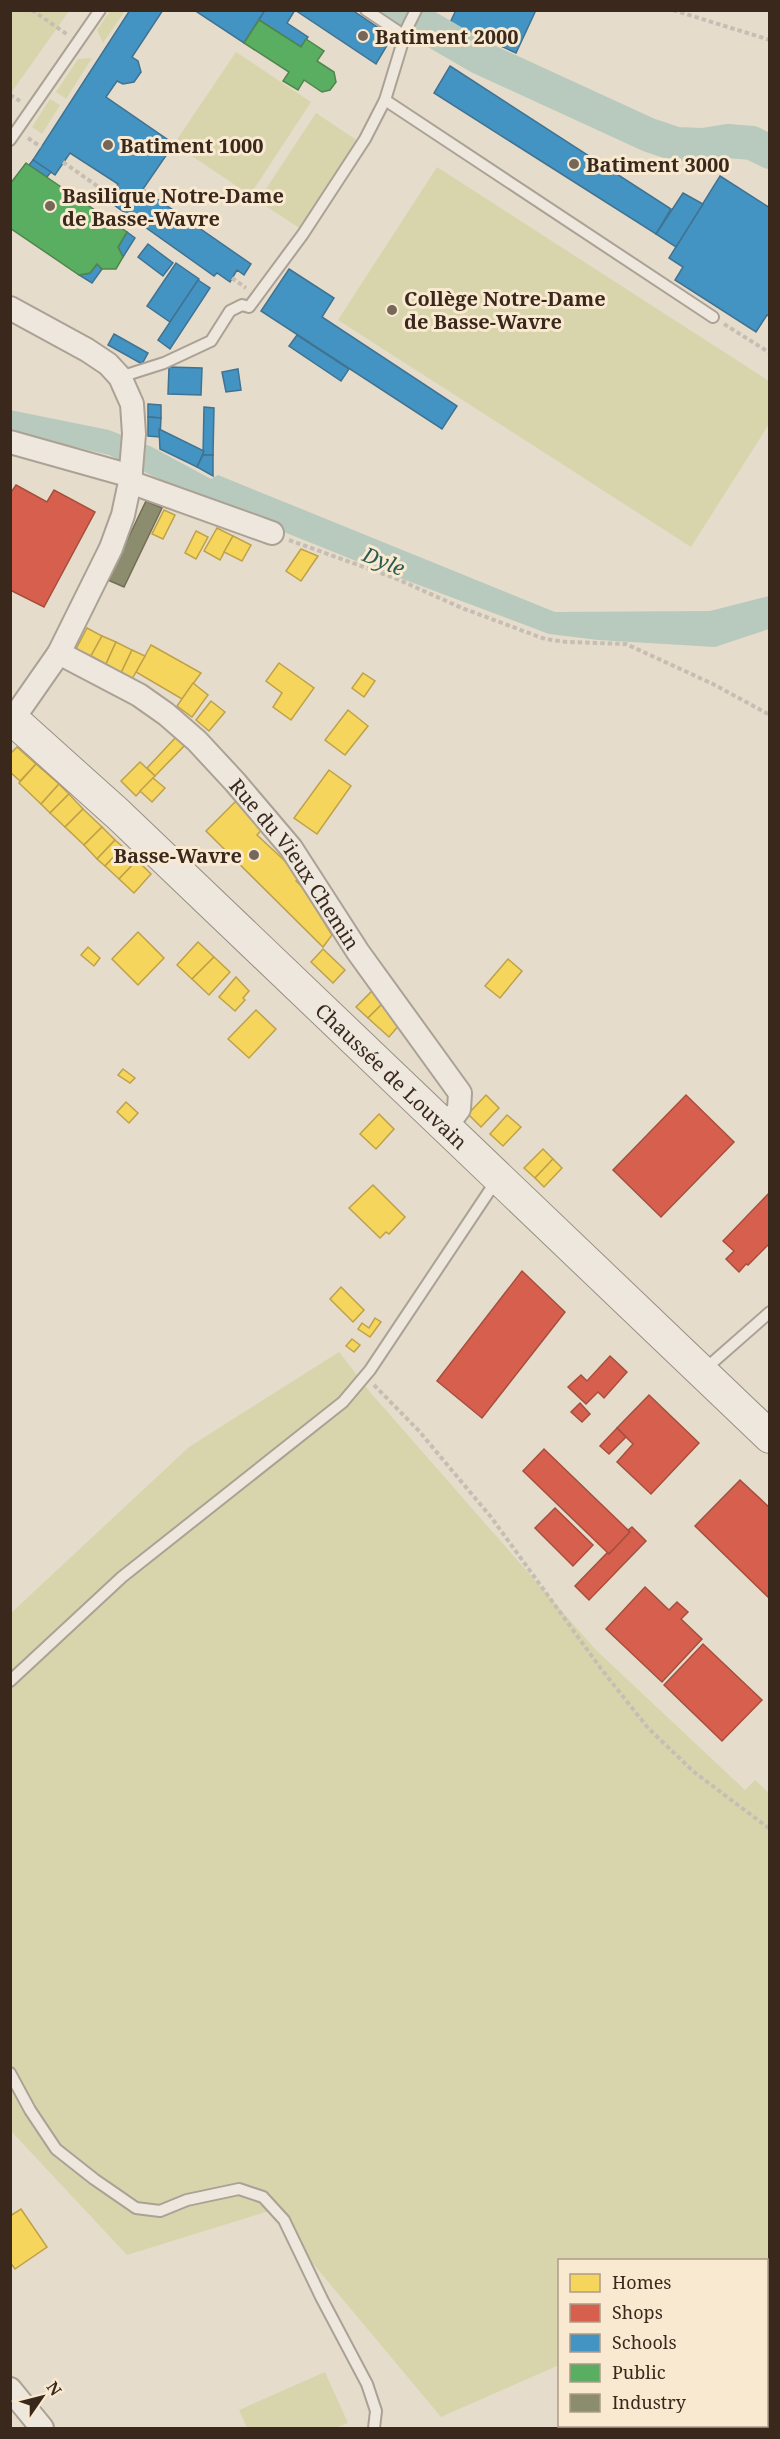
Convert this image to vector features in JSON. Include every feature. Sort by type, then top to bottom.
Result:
[{"type":"main road","name":"Chaussée de Louvain","points":[[12,718],[126,822],[770,1437]]},
{"type":"street","points":[[10,308],[108,364],[120,377],[132,404],[134,434],[131,475],[123,515],[111,548],[59,653],[12,718]]},
{"type":"street","points":[[10,442],[131,475],[272,533]]},
{"type":"street","name":"Rue du Vieux Chemin","points":[[59,653],[139,695],[166,714],[197,741],[291,848],[358,952],[460,1093],[459,1109],[445,1128]]},
{"type":"street","points":[[10,2389],[42,2428]]},
{"type":"lane","points":[[10,140],[100,10]]},
{"type":"lane","points":[[366,10],[406,32]]},
{"type":"lane","points":[[120,377],[164,363],[211,340],[230,311],[242,305],[249,307],[309,224],[365,139],[385,100],[406,32],[416,12]]},
{"type":"lane","points":[[385,100],[713,317]]},
{"type":"lane","points":[[10,1681],[122,1577],[343,1402],[364,1377],[498,1178]]},
{"type":"lane","points":[[702,1373],[770,1312]]},
{"type":"lane","points":[[10,2073],[30,2110],[56,2149],[136,2208],[160,2211],[187,2200],[239,2189],[263,2198],[284,2220],[367,2384],[376,2411],[374,2428]]},
{"type":"path","points":[[32,10],[78,43]]},
{"type":"path","points":[[673,10],[770,40]]},
{"type":"path","points":[[63,162],[110,195]]},
{"type":"path","points":[[713,317],[770,353]]},
{"type":"path","points":[[272,533],[397,579],[462,608],[545,639],[626,644],[713,684],[770,715]]},
{"type":"path","points":[[364,1377],[387,1396],[411,1422],[491,1517],[602,1670],[648,1728],[694,1772],[770,1829]]},
{"type":"shaded area","points":[[10,11],[69,11],[11,93]]},
{"type":"shaded area","points":[[110,11],[125,11],[103,43],[97,30]]},
{"type":"shaded area","points":[[236,52],[311,102],[250,195],[174,144]]},
{"type":"shaded area","points":[[92,58],[66,99],[56,92],[78,59]]},
{"type":"shaded area","points":[[50,99],[60,105],[42,134],[32,127]]},
{"type":"shaded area","points":[[316,113],[358,141],[301,229],[258,201]]},
{"type":"shaded area","points":[[437,167],[769,381],[769,424],[691,547],[338,320]]},
{"type":"shaded area","points":[[339,1352],[370,1392],[596,1650],[745,1790],[755,1780],[769,1793],[769,2428],[646,2427],[768,2427],[768,2259],[558,2259],[558,2365],[441,2417],[269,2211],[127,2255],[11,2131],[11,1613],[189,1447]]},
{"type":"shaded area","points":[[325,2372],[348,2423],[335,2428],[247,2428],[239,2410]]},
{"type":"water","name":"Dyle","points":[[10,410],[109,430],[152,447],[211,479],[218,475],[555,612],[710,611],[769,596],[769,629],[715,647],[598,640],[549,634],[376,569],[199,498],[109,455],[11,432]]},
{"type":"building: Homes","points":[[164,510],[175,515],[163,539],[152,534]]},
{"type":"building: Homes","points":[[217,528],[233,536],[220,560],[204,551]]},
{"type":"building: Homes","points":[[196,531],[208,537],[196,559],[185,553]]},
{"type":"building: Homes","points":[[233,536],[251,545],[242,561],[224,552]]},
{"type":"building: Homes","points":[[301,549],[318,556],[301,581],[286,571]]},
{"type":"building: Homes","points":[[87,628],[102,636],[91,656],[76,649]]},
{"type":"building: Homes","points":[[102,636],[116,642],[106,664],[91,656]]},
{"type":"building: Homes","points":[[116,642],[132,650],[121,673],[106,664]]},
{"type":"building: Homes","points":[[151,645],[201,673],[182,699],[136,672]]},
{"type":"building: Homes","points":[[132,650],[145,656],[132,679],[121,673]]},
{"type":"building: Homes","points":[[279,663],[314,688],[291,720],[273,707],[282,693],[266,681]]},
{"type":"building: Homes","points":[[363,673],[375,681],[364,697],[352,688]]},
{"type":"building: Homes","points":[[193,683],[208,695],[192,717],[177,706]]},
{"type":"building: Homes","points":[[211,701],[225,712],[209,731],[196,720]]},
{"type":"building: Homes","points":[[348,710],[368,726],[345,755],[325,740]]},
{"type":"building: Homes","points":[[177,736],[186,744],[155,776],[147,768]]},
{"type":"building: Homes","points":[[17,747],[36,764],[20,781],[10,772],[10,754]]},
{"type":"building: Homes","points":[[140,762],[155,776],[136,796],[121,781]]},
{"type":"building: Homes","points":[[36,764],[59,784],[41,804],[19,783]]},
{"type":"building: Homes","points":[[329,770],[351,786],[317,834],[294,818]]},
{"type":"building: Homes","points":[[153,778],[165,788],[152,802],[140,791]]},
{"type":"building: Homes","points":[[59,784],[69,794],[50,813],[41,804]]},
{"type":"building: Homes","points":[[69,794],[83,809],[65,827],[50,813]]},
{"type":"building: Homes","name":"Basse-Wavre","points":[[240,797],[267,824],[257,835],[300,875],[296,881],[303,888],[332,935],[323,947],[206,831]]},
{"type":"building: Homes","points":[[83,809],[102,827],[84,845],[65,827]]},
{"type":"building: Homes","points":[[102,827],[115,840],[97,859],[84,845]]},
{"type":"building: Homes","points":[[115,840],[123,847],[105,866],[97,859]]},
{"type":"building: Homes","points":[[123,847],[137,860],[119,879],[105,866]]},
{"type":"building: Homes","points":[[137,860],[151,874],[134,893],[119,879]]},
{"type":"building: Homes","points":[[138,932],[164,958],[138,985],[112,959]]},
{"type":"building: Homes","points":[[198,942],[214,957],[192,979],[177,965]]},
{"type":"building: Homes","points":[[88,947],[100,958],[94,966],[81,955]]},
{"type":"building: Homes","points":[[323,949],[345,970],[333,983],[311,962]]},
{"type":"building: Homes","points":[[214,957],[230,972],[209,995],[192,979]]},
{"type":"building: Homes","points":[[508,959],[522,971],[500,998],[485,986]]},
{"type":"building: Homes","points":[[236,977],[249,991],[243,998],[245,1000],[235,1011],[219,997]]},
{"type":"building: Homes","points":[[373,990],[383,1003],[368,1018],[356,1007]]},
{"type":"building: Homes","points":[[383,1003],[400,1024],[389,1037],[368,1018]]},
{"type":"building: Homes","points":[[256,1010],[276,1029],[249,1058],[228,1039]]},
{"type":"building: Homes","points":[[123,1069],[135,1078],[130,1083],[118,1075]]},
{"type":"building: Homes","points":[[486,1095],[499,1108],[481,1127],[468,1114]]},
{"type":"building: Homes","points":[[126,1102],[138,1113],[129,1123],[117,1112]]},
{"type":"building: Homes","points":[[379,1114],[394,1129],[376,1149],[360,1134]]},
{"type":"building: Homes","points":[[507,1115],[521,1127],[503,1146],[490,1134]]},
{"type":"building: Homes","points":[[543,1149],[553,1159],[535,1178],[524,1168]]},
{"type":"building: Homes","points":[[553,1159],[562,1168],[544,1187],[535,1178]]},
{"type":"building: Homes","points":[[373,1185],[405,1217],[389,1234],[386,1232],[380,1238],[349,1208]]},
{"type":"building: Homes","points":[[341,1287],[364,1310],[353,1322],[330,1299]]},
{"type":"building: Homes","points":[[375,1318],[381,1322],[370,1337],[358,1329],[362,1323],[369,1328]]},
{"type":"building: Homes","points":[[352,1339],[360,1345],[354,1352],[346,1346]]},
{"type":"building: Homes","points":[[21,2209],[47,2247],[15,2269],[10,2262],[10,2216]]},
{"type":"building: Shops","points":[[16,485],[47,502],[54,490],[95,512],[44,607],[10,590],[10,494]]},
{"type":"building: Shops","points":[[686,1095],[734,1142],[661,1217],[613,1170]]},
{"type":"building: Shops","points":[[770,1192],[770,1243],[739,1272],[726,1259],[734,1251],[723,1241]]},
{"type":"building: Shops","points":[[522,1271],[565,1312],[482,1418],[437,1381]]},
{"type":"building: Shops","points":[[610,1356],[627,1372],[604,1398],[598,1392],[586,1404],[568,1387],[581,1375],[587,1381]]},
{"type":"building: Shops","points":[[649,1395],[699,1443],[651,1494],[617,1462],[633,1444],[617,1428]]},
{"type":"building: Shops","points":[[580,1403],[590,1414],[582,1422],[571,1412]]},
{"type":"building: Shops","points":[[617,1428],[626,1437],[609,1454],[600,1446]]},
{"type":"building: Shops","points":[[544,1449],[630,1532],[609,1554],[523,1471]]},
{"type":"building: Shops","points":[[740,1480],[770,1508],[770,1599],[695,1526]]},
{"type":"building: Shops","points":[[555,1508],[593,1545],[573,1566],[535,1528]]},
{"type":"building: Shops","points":[[632,1527],[646,1541],[589,1600],[575,1586],[607,1553],[609,1554]]},
{"type":"building: Shops","points":[[645,1587],[669,1610],[677,1602],[688,1612],[681,1619],[702,1639],[662,1682],[606,1629]]},
{"type":"building: Shops","points":[[703,1644],[762,1700],[722,1741],[664,1685]]},
{"type":"building: Schools","name":"Batiment 1000","points":[[130,10],[163,10],[132,57],[138,61],[141,72],[134,82],[123,84],[117,81],[106,97],[174,144],[143,189],[251,264],[244,275],[237,270],[230,282],[217,273],[214,276],[107,200],[118,184],[70,153],[55,175],[33,160]]},
{"type":"building: Schools","points":[[194,10],[265,10],[244,43]]},
{"type":"building: Schools","points":[[265,10],[295,10],[287,23],[308,37],[301,47],[259,20]]},
{"type":"building: Schools","name":"Batiment 2000","points":[[295,10],[352,10],[392,37],[376,64]]},
{"type":"building: Schools","points":[[456,10],[536,10],[516,53],[450,23]]},
{"type":"building: Schools","name":"Batiment 3000","points":[[450,66],[671,209],[656,234],[434,93]]},
{"type":"building: Schools","points":[[33,160],[51,172],[47,177],[29,165]]},
{"type":"building: Schools","points":[[720,176],[770,208],[770,317],[767,315],[756,332],[675,280],[683,267],[669,258]]},
{"type":"building: Schools","points":[[683,193],[703,204],[676,247],[656,234]]},
{"type":"building: Schools","points":[[127,232],[135,238],[123,257],[118,247]]},
{"type":"building: Schools","points":[[148,244],[173,263],[163,276],[138,257]]},
{"type":"building: Schools","points":[[176,263],[199,279],[170,322],[147,306]]},
{"type":"building: Schools","points":[[97,264],[102,269],[92,283],[79,275],[90,273]]},
{"type":"building: Schools","points":[[289,269],[334,298],[322,317],[457,406],[442,429],[261,311]]},
{"type":"building: Schools","points":[[198,280],[210,288],[170,349],[158,340]]},
{"type":"building: Schools","points":[[114,334],[148,353],[142,364],[108,345]]},
{"type":"building: Schools","points":[[297,335],[349,369],[341,381],[289,346]]},
{"type":"building: Schools","points":[[169,367],[202,368],[201,395],[168,394]]},
{"type":"building: Schools","points":[[238,369],[241,390],[226,392],[222,372]]},
{"type":"building: Schools","points":[[148,404],[161,405],[161,418],[148,417]]},
{"type":"building: Schools","points":[[204,407],[214,408],[213,455],[203,455]]},
{"type":"building: Schools","points":[[148,417],[161,418],[160,437],[148,436]]},
{"type":"building: Schools","points":[[159,429],[204,451],[197,467],[160,449]]},
{"type":"building: Schools","points":[[203,455],[213,455],[213,476],[197,467]]},
{"type":"building: Public","points":[[259,20],[301,47],[306,39],[324,51],[317,61],[334,72],[336,82],[330,90],[322,92],[304,80],[298,90],[283,81],[289,72],[244,43]]},
{"type":"building: Public","name":"Basilique Notre-Dame de Basse-Wavre","points":[[26,163],[127,232],[118,247],[123,257],[116,269],[102,269],[97,264],[90,273],[79,275],[10,228],[10,184]]},
{"type":"building: Industry","points":[[146,501],[162,508],[124,587],[108,580]]},
{"type":"waterway","points":[[398,10],[479,57],[649,135],[676,144],[703,145],[728,141],[752,143],[770,152]]},
{"type":"place","name":"Batiment 2000","points":[[363,36]]},
{"type":"place","name":"Batiment 1000","points":[[108,145]]},
{"type":"place","name":"Batiment 3000","points":[[574,164]]},
{"type":"place","name":"Basilique Notre-Dame de Basse-Wavre","points":[[50,206]]},
{"type":"place","name":"Collège Notre-Dame de Basse-Wavre","points":[[392,310]]},
{"type":"place","name":"Basse-Wavre","points":[[254,855]]}]
